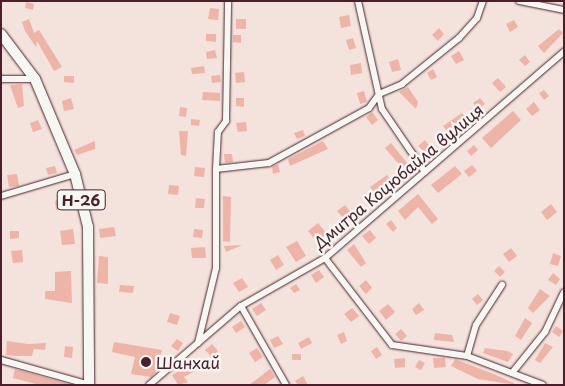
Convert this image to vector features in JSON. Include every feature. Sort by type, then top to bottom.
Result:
[{"type":"main road","name":"Н-26","points":[[1,34],[35,79],[75,174],[88,226],[89,385]]},
{"type":"street","points":[[198,344],[216,268],[216,170],[218,132],[226,121],[228,1]]},
{"type":"street","points":[[358,1],[382,109],[425,172]]},
{"type":"street","points":[[216,170],[269,163],[301,148],[369,108],[379,94],[402,84],[459,38],[482,4],[491,1]]},
{"type":"street","points":[[519,1],[564,10]]},
{"type":"street","name":"Дмитра Коцюбайла вулиця","points":[[150,385],[241,306],[325,258],[564,52]]},
{"type":"street","points":[[1,80],[35,79]]},
{"type":"street","points":[[1,196],[75,174]]},
{"type":"street","points":[[325,258],[392,345],[468,356],[543,385]]},
{"type":"street","points":[[468,356],[476,324],[502,285]]},
{"type":"street","points":[[512,373],[545,332],[564,292]]},
{"type":"street","points":[[241,306],[286,385]]},
{"type":"street","points":[[1,360],[89,385]]},
{"type":"building","points":[[26,2],[34,4],[33,10],[25,8]]},
{"type":"building","points":[[210,8],[219,9],[218,20],[208,19]]},
{"type":"building","points":[[349,15],[351,26],[341,28],[339,17]]},
{"type":"building","points":[[29,19],[34,33],[39,30],[62,67],[54,71],[37,41],[36,47],[25,31],[22,22]]},
{"type":"building","points":[[236,19],[246,19],[246,29],[236,29]]},
{"type":"building","points":[[514,20],[518,27],[510,32],[506,24]]},
{"type":"building","points":[[439,28],[444,34],[438,41],[432,35]]},
{"type":"building","points":[[559,29],[563,33],[544,53],[538,46]]},
{"type":"building","points":[[206,34],[216,34],[216,42],[206,41]]},
{"type":"building","points":[[233,35],[241,35],[241,43],[233,42]]},
{"type":"building","points":[[353,38],[356,48],[349,50],[346,40]]},
{"type":"building","points":[[215,50],[217,58],[207,59],[206,52]]},
{"type":"building","points":[[459,51],[464,60],[456,64],[451,56]]},
{"type":"building","points":[[525,55],[530,62],[525,66],[519,60]]},
{"type":"building","points":[[398,59],[401,70],[392,72],[389,62]]},
{"type":"building","points":[[361,63],[362,73],[351,75],[350,65]]},
{"type":"building","points":[[204,66],[205,73],[192,74],[191,68]]},
{"type":"building","points":[[433,69],[437,77],[431,80],[427,73]]},
{"type":"building","points":[[244,72],[245,82],[236,83],[235,73]]},
{"type":"building","points":[[220,75],[221,82],[212,83],[211,76]]},
{"type":"building","points":[[64,76],[74,76],[74,83],[64,82]]},
{"type":"building","points":[[498,78],[506,87],[500,92],[492,83]]},
{"type":"building","points":[[22,84],[24,106],[18,108],[10,85]]},
{"type":"building","points":[[408,87],[418,102],[416,109],[399,92]]},
{"type":"building","points":[[544,90],[549,96],[544,100],[539,93]]},
{"type":"building","points":[[364,91],[367,102],[360,104],[357,93]]},
{"type":"building","points":[[203,92],[220,93],[220,101],[202,100]]},
{"type":"building","points":[[71,98],[74,109],[64,111],[62,101]]},
{"type":"building","points":[[236,98],[244,98],[244,107],[236,106]]},
{"type":"building","points":[[480,98],[485,104],[478,110],[473,103]]},
{"type":"building","points":[[534,102],[540,110],[532,116],[526,109]]},
{"type":"building","points":[[180,107],[187,108],[186,117],[179,116]]},
{"type":"building","points":[[513,111],[521,120],[491,148],[482,138]]},
{"type":"building","points":[[372,112],[378,120],[372,125],[366,117]]},
{"type":"building","points":[[462,113],[467,119],[449,133],[443,126]]},
{"type":"building","points":[[191,119],[200,120],[199,126],[191,125]]},
{"type":"building","points":[[38,120],[42,129],[33,132],[30,123]]},
{"type":"building","points":[[246,122],[247,131],[238,132],[236,123]]},
{"type":"building","points":[[303,130],[305,136],[297,139],[294,133]]},
{"type":"building","points":[[179,131],[188,131],[186,156],[181,155]]},
{"type":"building","points":[[425,140],[432,149],[425,155],[418,146]]},
{"type":"building","points":[[95,141],[95,149],[77,155],[74,150]]},
{"type":"building","points":[[323,141],[328,149],[290,166],[288,159]]},
{"type":"building","points":[[391,143],[408,164],[402,168],[385,148]]},
{"type":"building","points":[[474,145],[478,150],[471,156],[467,151]]},
{"type":"building","points":[[224,154],[232,154],[233,162],[225,163]]},
{"type":"building","points":[[278,164],[280,172],[273,174],[272,167]]},
{"type":"building","points":[[472,165],[477,171],[469,177],[464,171]]},
{"type":"building","points":[[55,166],[57,173],[48,175],[46,168]]},
{"type":"building","points":[[455,166],[462,174],[438,193],[431,185]]},
{"type":"building","points":[[195,167],[205,168],[204,177],[194,176]]},
{"type":"building","points":[[17,174],[19,186],[9,187],[7,175]]},
{"type":"building","points":[[387,175],[392,181],[377,195],[370,187]]},
{"type":"building","points":[[169,185],[179,186],[178,195],[168,194]]},
{"type":"building","points":[[418,194],[438,219],[432,224],[418,207],[405,220],[398,211]]},
{"type":"building","points":[[101,195],[102,202],[92,204],[90,197]]},
{"type":"building","points":[[223,196],[231,197],[230,242],[223,241]]},
{"type":"building","points":[[68,198],[70,207],[56,210],[55,201]]},
{"type":"building","points":[[196,198],[205,199],[204,208],[195,208]]},
{"type":"building","points":[[551,204],[557,212],[547,220],[541,212]]},
{"type":"building","points":[[345,205],[352,214],[345,220],[337,211]]},
{"type":"building","points":[[391,220],[397,228],[393,232],[386,224]]},
{"type":"building","points":[[318,223],[327,234],[317,242],[308,231]]},
{"type":"building","points":[[114,227],[116,236],[100,238],[99,229]]},
{"type":"building","points":[[73,229],[75,244],[62,245],[60,231]]},
{"type":"building","points":[[194,229],[203,230],[202,238],[193,237]]},
{"type":"building","points":[[370,230],[376,238],[369,244],[362,236]]},
{"type":"building","points":[[10,231],[19,231],[19,238],[10,239]]},
{"type":"building","points":[[297,241],[306,256],[296,262],[286,247]]},
{"type":"building","points":[[354,244],[366,263],[361,267],[347,250]]},
{"type":"building","points":[[242,245],[226,252],[224,246]]},
{"type":"building","points":[[205,247],[206,258],[192,258],[191,248]]},
{"type":"building","points":[[511,248],[517,256],[509,262],[503,254]]},
{"type":"building","points":[[22,250],[23,262],[13,263],[11,251]]},
{"type":"building","points":[[553,253],[561,256],[558,266],[550,264]]},
{"type":"building","points":[[278,255],[284,265],[276,270],[270,260]]},
{"type":"building","points":[[99,256],[108,257],[108,284],[97,283]]},
{"type":"building","points":[[499,266],[505,272],[500,277],[494,271]]},
{"type":"building","points":[[319,270],[324,277],[316,283],[311,275]]},
{"type":"building","points":[[71,271],[72,303],[45,299],[45,291],[55,291],[55,272]]},
{"type":"building","points":[[553,273],[560,279],[556,285],[548,280]]},
{"type":"building","points":[[242,278],[248,287],[239,292],[233,283]]},
{"type":"building","points":[[366,280],[372,288],[366,294],[359,286]]},
{"type":"building","points":[[296,284],[300,290],[294,293],[290,288]]},
{"type":"building","points":[[120,285],[134,286],[133,293],[119,292]]},
{"type":"building","points":[[540,289],[550,296],[533,313],[528,308]]},
{"type":"building","points":[[478,294],[483,300],[477,305],[472,299]]},
{"type":"building","points":[[261,303],[266,310],[257,316],[252,309]]},
{"type":"building","points":[[419,303],[424,310],[416,315],[412,309]]},
{"type":"building","points":[[388,304],[395,312],[386,320],[379,311]]},
{"type":"building","points":[[352,308],[359,316],[351,322],[344,314]]},
{"type":"building","points":[[170,313],[180,316],[177,325],[167,322]]},
{"type":"building","points":[[525,318],[532,323],[521,340],[515,336]]},
{"type":"building","points":[[241,321],[245,327],[236,333],[232,327]]},
{"type":"building","points":[[556,326],[563,331],[559,337],[552,332]]},
{"type":"building","points":[[401,329],[407,336],[401,341],[395,334]]},
{"type":"building","points":[[344,332],[347,341],[341,344],[337,335]]},
{"type":"building","points":[[435,333],[452,335],[454,342],[434,340]]},
{"type":"building","points":[[278,336],[283,344],[274,348],[270,340]]},
{"type":"building","points":[[309,337],[312,343],[301,349],[298,343]]},
{"type":"building","points":[[177,339],[183,343],[178,351],[171,346]]},
{"type":"building","points":[[7,341],[28,344],[46,343],[45,350],[34,349],[32,356],[6,355]]},
{"type":"building","name":"Шанхай","points":[[114,342],[162,350],[156,372],[151,377],[131,374],[135,357],[112,352]]},
{"type":"building","points":[[545,343],[553,347],[540,363],[535,360]]},
{"type":"building","points":[[212,344],[218,351],[212,357],[205,350]]},
{"type":"building","points":[[65,346],[73,347],[72,358],[64,357]]},
{"type":"building","points":[[377,347],[382,355],[376,359],[371,351]]},
{"type":"building","points":[[257,348],[263,357],[255,362],[249,353]]},
{"type":"building","points":[[485,348],[507,351],[513,354],[508,362],[483,353]]},
{"type":"building","points":[[292,354],[301,354],[301,360],[292,360]]},
{"type":"building","points":[[405,358],[405,367],[395,368],[394,359]]},
{"type":"building","points":[[433,358],[445,358],[446,367],[434,368]]},
{"type":"building","points":[[455,359],[517,385],[478,379],[451,366]]},
{"type":"building","points":[[419,360],[425,363],[421,370],[415,367]]},
{"type":"building","points":[[195,361],[200,368],[184,377],[188,382],[178,385],[172,375]]},
{"type":"building","points":[[15,369],[68,385],[40,385],[13,378]]},
{"type":"building","points":[[270,369],[275,377],[264,385],[249,385]]},
{"type":"building","points":[[303,376],[308,385],[298,385],[295,381]]},
{"type":"place","name":"Шанхай","points":[[146,362]]}]
